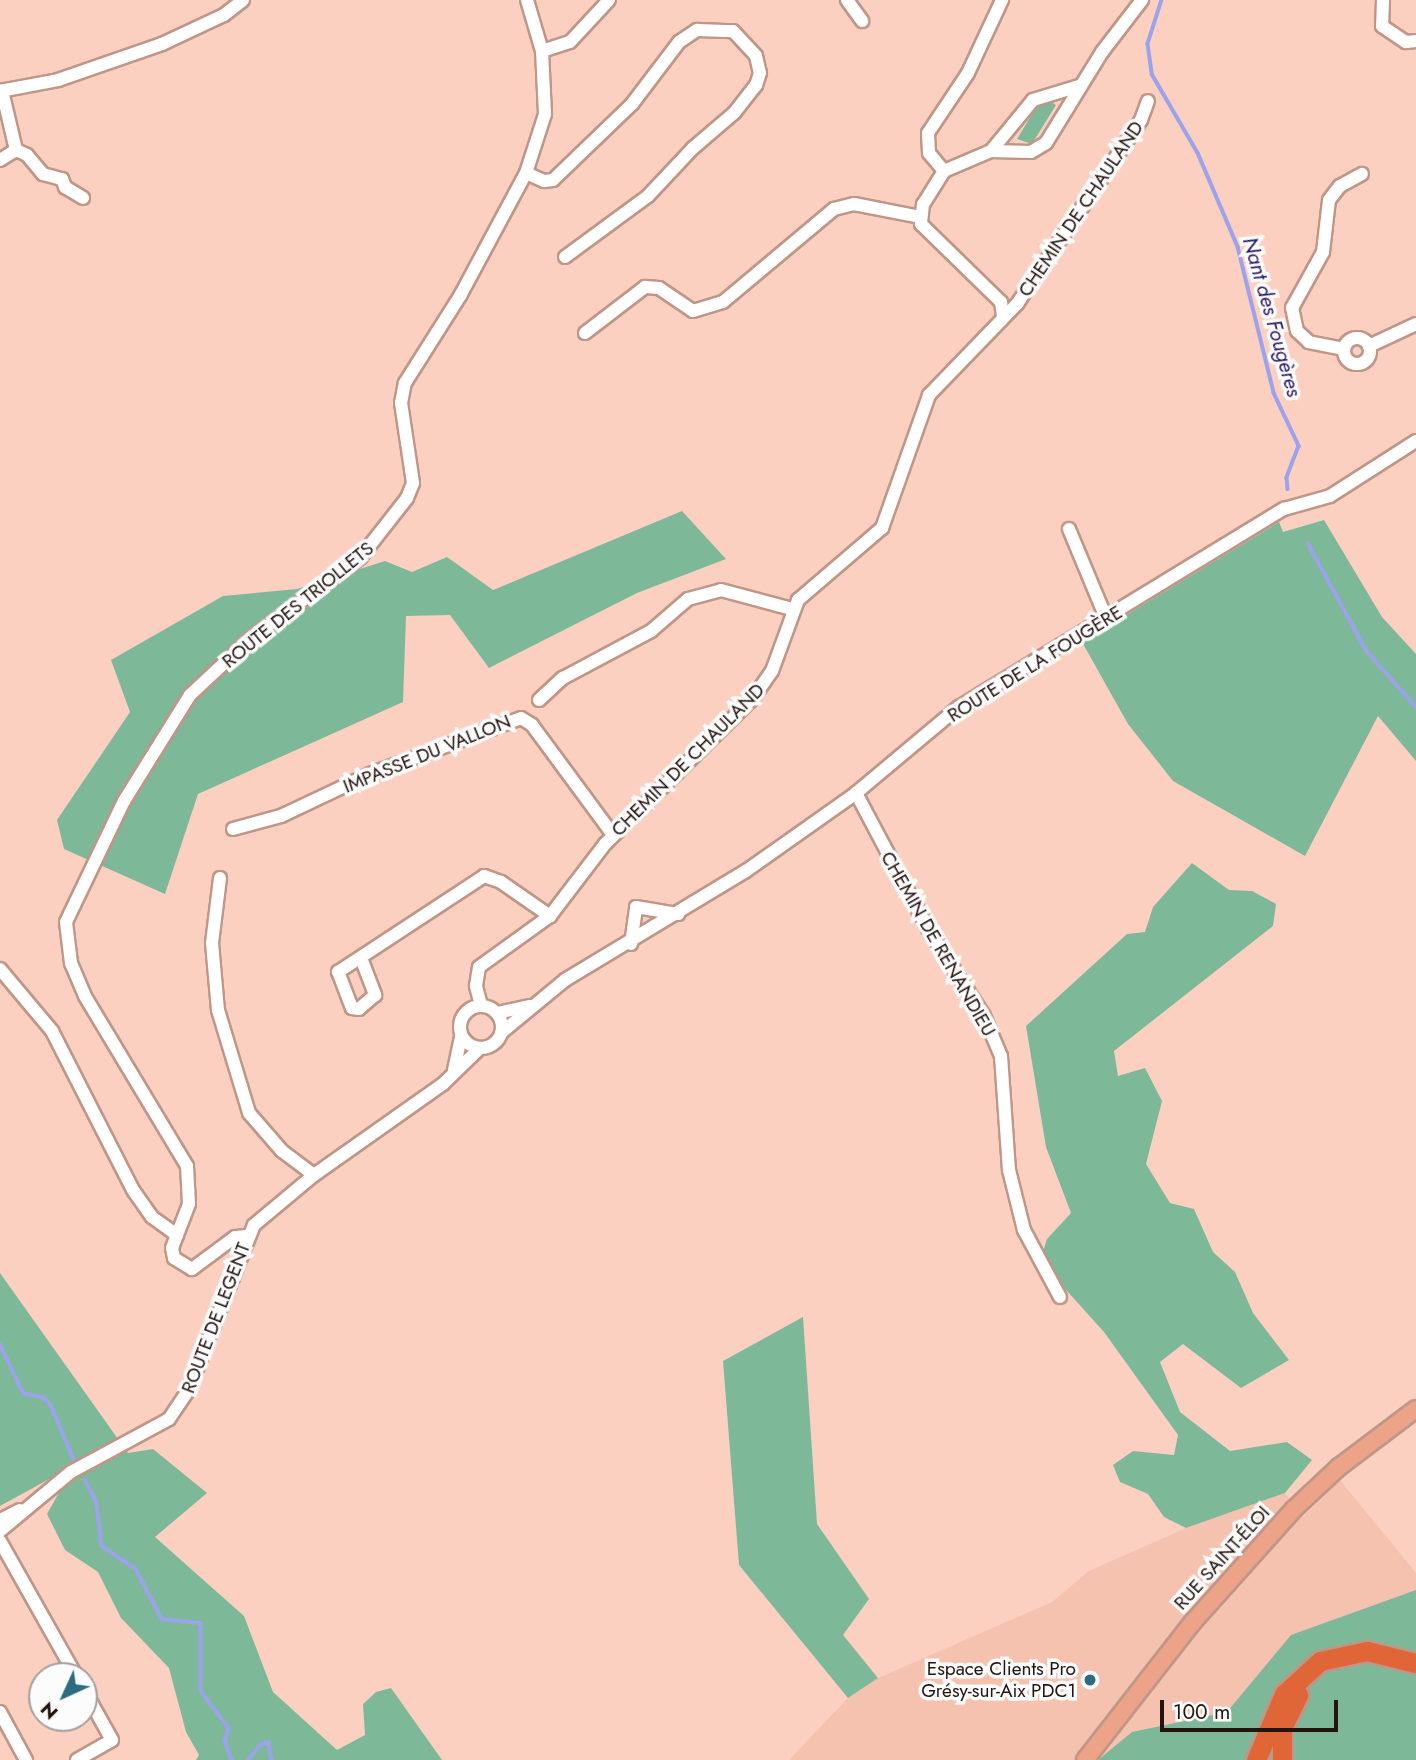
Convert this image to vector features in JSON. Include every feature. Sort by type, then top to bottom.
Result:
[{"type":"highway","points":[[1256,1760],[1284,1694],[1320,1661],[1367,1651],[1416,1663]]},
{"type":"highway","points":[[1282,1760],[1286,1717],[1298,1695],[1320,1674],[1360,1661],[1387,1663],[1416,1673]]},
{"type":"main road","name":"RUE SAINT-ÉLOI","points":[[1085,1760],[1193,1622],[1294,1508],[1339,1467],[1416,1409]]},
{"type":"street","points":[[16,150],[1,91],[58,80],[162,44],[224,15],[243,0]]},
{"type":"street","name":"ROUTE DES TRIOLLETS","points":[[177,1235],[189,1204],[187,1166],[76,978],[65,938],[70,909],[124,801],[190,695],[250,639],[360,558],[396,516],[413,483],[401,402],[405,383],[460,296],[526,173],[545,114],[542,51],[527,0]]},
{"type":"street","points":[[542,51],[570,42],[609,0]]},
{"type":"street","points":[[847,0],[862,21]]},
{"type":"street","points":[[944,170],[929,153],[928,133],[968,73],[1002,0]]},
{"type":"street","points":[[1003,316],[1001,302],[925,229],[920,217],[944,170],[991,151],[1031,152],[1046,143],[1082,83],[1142,0]]},
{"type":"street","points":[[1383,0],[1382,26],[1406,43],[1416,41]]},
{"type":"street","points":[[526,173],[553,180],[632,104],[679,42],[697,30],[733,31],[756,56],[760,74],[756,85],[734,113],[692,148],[648,196],[565,257]]},
{"type":"street","points":[[991,151],[1032,100],[1044,93],[1071,92],[1082,83]]},
{"type":"street","name":"CHEMIN DE CHAULAND","points":[[464,1013],[476,986],[479,967],[485,960],[550,916],[613,835],[760,690],[772,671],[792,609],[882,528],[894,504],[928,397],[1017,304],[1141,120],[1148,101]]},
{"type":"street","points":[[0,160],[16,150]]},
{"type":"street","points":[[16,150],[27,155],[43,174],[62,179],[65,187],[83,198]]},
{"type":"street","points":[[1344,349],[1310,342],[1297,331],[1292,308],[1323,252],[1329,200],[1340,186],[1362,174]]},
{"type":"street","points":[[585,333],[645,287],[659,288],[693,310],[723,302],[834,209],[854,204],[920,217]]},
{"type":"street","points":[[1369,346],[1416,324]]},
{"type":"street","points":[[1344,349],[1355,338],[1369,346]]},
{"type":"street","points":[[1344,349],[1345,358],[1356,365],[1368,359],[1369,346]]},
{"type":"street","name":"ROUTE DE LA FOUGÈRE","points":[[501,1033],[530,1006],[576,973],[631,944],[678,914],[856,793],[959,706],[1284,509],[1330,496],[1416,441]]},
{"type":"street","points":[[1069,529],[1106,618]]},
{"type":"street","points":[[539,700],[563,678],[651,631],[688,599],[721,590],[792,609]]},
{"type":"street","name":"IMPASSE DU VALLON","points":[[233,829],[281,816],[370,774],[521,718],[531,724],[613,835]]},
{"type":"street","name":"CHEMIN DE RENANDIEU","points":[[856,793],[928,929],[984,1016],[1001,1056],[1009,1170],[1030,1242],[1060,1297]]},
{"type":"street","points":[[361,958],[484,876],[501,882],[550,916]]},
{"type":"street","points":[[220,878],[212,943],[218,1010],[249,1113],[282,1151],[314,1175]]},
{"type":"street","points":[[631,944],[636,907],[678,914]]},
{"type":"street","points":[[0,969],[52,1031],[133,1190],[152,1217],[177,1235],[174,1258],[192,1269],[235,1237],[247,1236]]},
{"type":"street","points":[[461,1036],[480,1048],[493,1045],[501,1033],[497,1013],[481,1005],[476,986]]},
{"type":"street","points":[[454,1070],[461,1036],[459,1024],[464,1013],[481,1005]]},
{"type":"street","name":"ROUTE DE LA FOUGÈRE","points":[[497,1013],[530,1006]]},
{"type":"street","name":"ROUTE DE LEGENT","points":[[0,1531],[71,1472],[161,1426],[182,1404],[247,1236],[314,1175],[443,1084],[454,1070],[480,1048]]},
{"type":"street","name":"ROUTE DE LEGENT","points":[[0,1520],[37,1502]]},
{"type":"street","points":[[2,1549],[68,1662]]},
{"type":"street","points":[[0,1712],[26,1760]]},
{"type":"street","points":[[77,1760],[112,1740],[98,1715]]},
{"type":"shaded area","points":[[1340,1480],[1416,1573],[1416,1760],[789,1760],[848,1698],[878,1678],[1052,1602],[1089,1571],[1186,1528],[1285,1493],[1302,1518]]},
{"type":"green space","points":[[1048,100],[1056,105],[1032,144],[1017,139],[1040,101]]},
{"type":"green space","points":[[682,511],[726,559],[637,593],[489,668],[450,615],[406,616],[403,702],[198,794],[165,894],[64,849],[57,820],[130,712],[111,660],[223,596],[297,589],[385,561],[412,572],[447,557],[493,590]]},
{"type":"green space","points":[[1324,520],[1382,617],[1416,654],[1416,761],[1378,716],[1305,856],[1173,781],[1128,724],[1082,642],[1279,522],[1283,532]]},
{"type":"green space","points":[[1192,863],[1229,890],[1252,891],[1276,904],[1273,926],[1114,1051],[1118,1076],[1145,1068],[1162,1101],[1146,1164],[1170,1203],[1194,1209],[1213,1252],[1235,1272],[1253,1313],[1289,1360],[1241,1388],[1183,1344],[1160,1362],[1180,1412],[1230,1451],[1287,1442],[1312,1460],[1285,1493],[1186,1528],[1164,1517],[1148,1494],[1120,1482],[1113,1465],[1133,1451],[1174,1455],[1178,1435],[1104,1332],[1040,1261],[1047,1239],[1071,1213],[1046,1147],[1026,1026],[1127,934],[1145,932],[1153,907]]},
{"type":"green space","points":[[0,1273],[128,1453],[153,1449],[207,1493],[155,1537],[244,1616],[273,1692],[337,1750],[365,1735],[363,1704],[376,1692],[391,1688],[442,1760],[196,1760],[199,1755],[186,1732],[169,1668],[121,1618],[98,1572],[65,1550],[47,1514],[61,1489],[53,1477],[0,1506]]},
{"type":"green space","points":[[803,1317],[817,1524],[869,1599],[843,1635],[878,1678],[848,1698],[739,1565],[723,1361]]},
{"type":"green space","points":[[1416,1590],[1416,1760],[1098,1760],[1132,1732],[1227,1712],[1291,1635]]},
{"type":"waterway","name":"Nant des Fougères","points":[[1162,0],[1148,44],[1152,74],[1198,153],[1238,247],[1274,393],[1299,446],[1287,478],[1288,489]]},
{"type":"waterway","name":"Nant des Fougères","points":[[1308,543],[1366,650],[1416,707]]},
{"type":"waterway","points":[[0,1344],[24,1394],[43,1397],[51,1405],[74,1460]]},
{"type":"waterway","points":[[85,1480],[97,1503],[102,1546],[136,1569],[162,1619],[201,1623],[201,1691],[229,1728],[225,1741],[232,1760]]},
{"type":"waterway","points":[[248,1760],[260,1745],[269,1742],[272,1760]]},
{"type":"place","name":"Espace Clients Pro Grésy-sur-Aix PDC1","points":[[1090,1680]]}]
